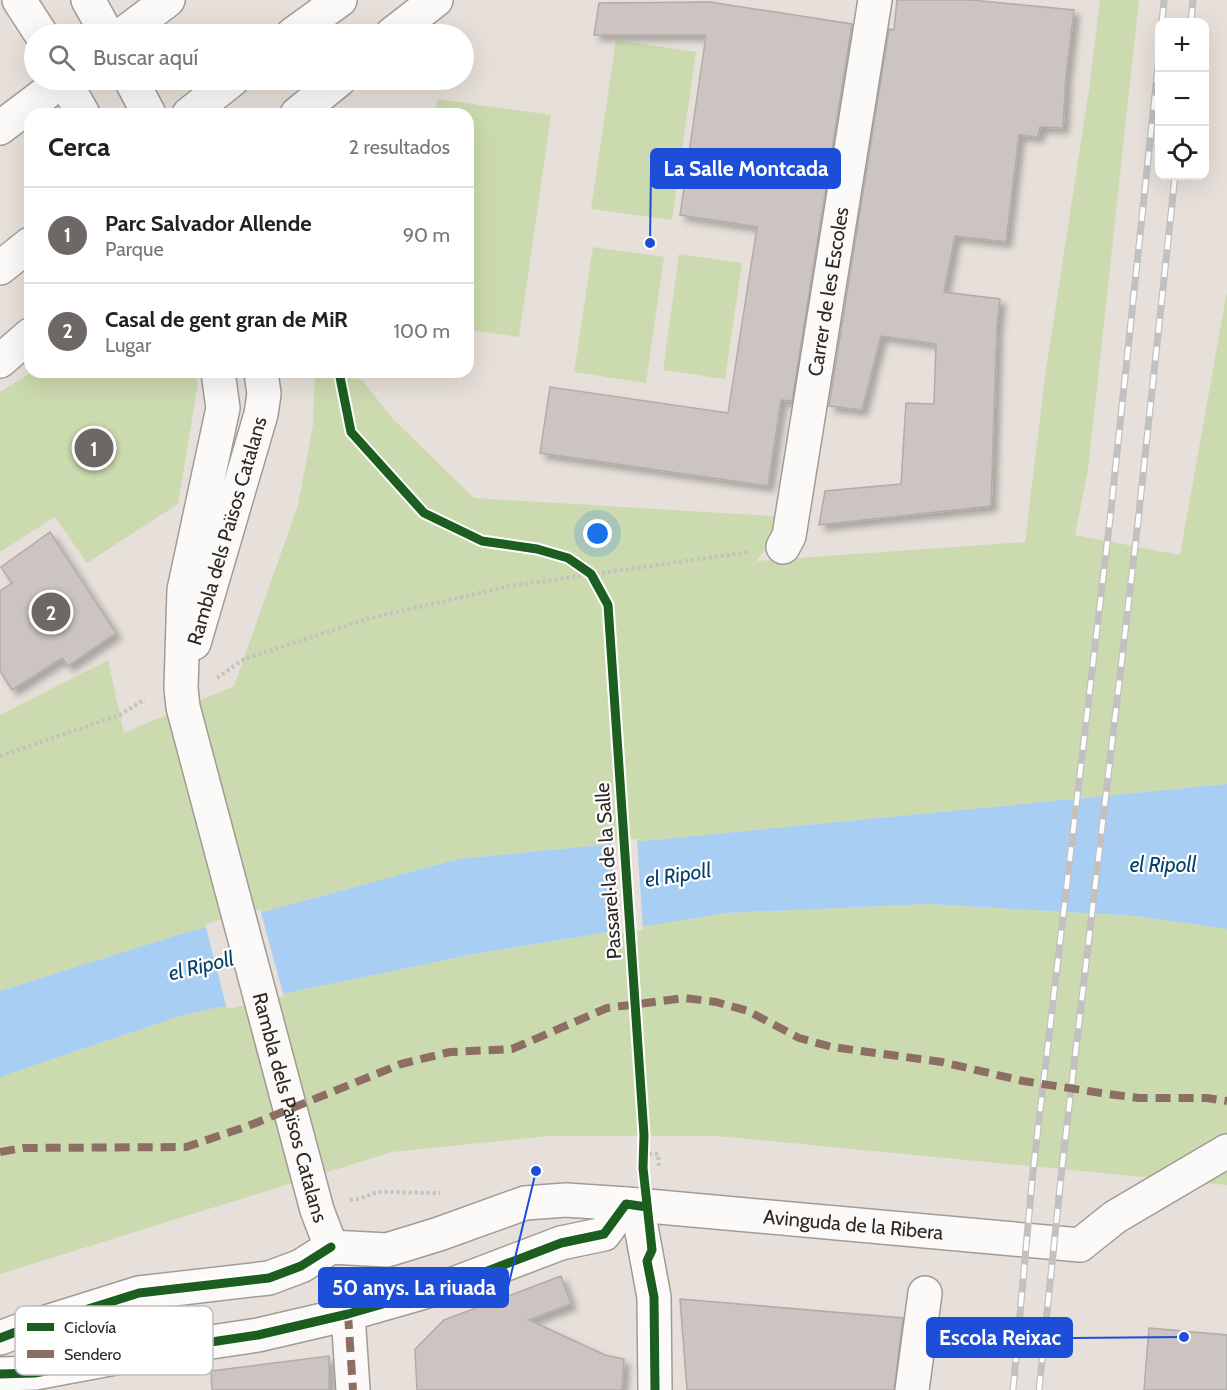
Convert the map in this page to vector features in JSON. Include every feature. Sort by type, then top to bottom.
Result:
[{"type":"main road","points":[[18,0],[34,24]]},
{"type":"main road","points":[[88,0],[101,24]]},
{"type":"main road","points":[[136,24],[168,0]]},
{"type":"main road","points":[[307,24],[340,0]]},
{"type":"main road","points":[[405,24],[436,0]]},
{"type":"main road","name":"Carrer de les Escoles","points":[[783,547],[789,536],[875,0]]},
{"type":"main road","points":[[27,108],[51,90]]},
{"type":"main road","points":[[69,90],[79,108]]},
{"type":"main road","points":[[136,90],[146,108]]},
{"type":"main road","points":[[197,108],[219,90]]},
{"type":"main road","points":[[307,108],[329,94]]},
{"type":"main road","points":[[0,128],[24,110]]},
{"type":"main road","points":[[0,268],[24,249]]},
{"type":"main road","points":[[0,336],[24,335]]},
{"type":"main road","points":[[0,361],[24,340]]},
{"type":"main road","name":"Rambla dels Països Catalans","points":[[219,378],[223,408],[184,590],[172,696],[317,1210],[331,1247]]},
{"type":"main road","name":"Rambla dels Països Catalans","points":[[172,696],[261,414],[264,394],[262,378]]},
{"type":"main road","name":"Avinguda de la Ribera","points":[[331,1247],[387,1250],[525,1203],[566,1200],[1080,1245],[1115,1217],[1227,1151]]},
{"type":"main road","points":[[213,1342],[258,1335],[348,1314],[456,1283],[561,1243],[604,1234],[637,1205]]},
{"type":"main road","points":[[637,1205],[654,1297],[656,1390]]},
{"type":"main road","points":[[98,1306],[139,1293],[269,1278],[301,1266],[331,1247]]},
{"type":"main road","points":[[912,1390],[926,1293]]},
{"type":"main road","points":[[348,1314],[353,1390]]},
{"type":"main road","points":[[0,1338],[15,1332]]},
{"type":"main road","points":[[0,1374],[15,1374]]},
{"type":"path","points":[[0,756],[212,682],[244,659],[367,618],[510,586],[783,547]]},
{"type":"path","points":[[576,563],[591,574],[597,585]]},
{"type":"path","points":[[637,1205],[643,1168],[643,1149],[658,1154],[659,1167]]},
{"type":"path","points":[[359,1199],[377,1192],[426,1194],[448,1191]]},
{"type":"green space","points":[[1100,0],[1139,0],[1088,470],[1075,535],[1180,555],[1227,291],[1227,784],[458,859],[174,936],[0,991],[0,715],[108,660],[124,733],[234,686],[298,505],[313,425],[315,378],[362,380],[393,419],[474,498],[790,517],[756,561],[1025,542],[1045,377],[1089,89]]},
{"type":"green space","points":[[616,40],[696,52],[672,220],[591,209]]},
{"type":"green space","points":[[437,99],[551,115],[519,337],[474,331],[474,108],[436,108]]},
{"type":"green space","points":[[593,247],[664,257],[646,383],[574,372]]},
{"type":"green space","points":[[679,254],[742,263],[725,379],[663,370]]},
{"type":"green space","points":[[24,377],[196,378],[198,382],[178,504],[87,563],[55,517],[0,552],[0,392]]},
{"type":"green space","points":[[928,904],[1136,916],[1227,929],[1227,1185],[717,1136],[549,1136],[392,1152],[0,1274],[0,1077],[183,1015],[474,954],[726,913]]},
{"type":"water","name":"el Ripoll","points":[[1227,784],[1227,929],[1136,916],[928,904],[726,913],[474,954],[183,1015],[0,1077],[0,991],[174,936],[458,859]]},
{"type":"pier","points":[[637,839],[643,930],[617,934],[611,841]]},
{"type":"pier","points":[[260,909],[284,997],[227,1009],[205,924]]},
{"type":"building","points":[[897,0],[971,0],[1074,10],[1066,76],[1063,128],[1040,127],[1038,137],[1019,135],[1006,242],[955,236],[944,292],[1000,299],[991,506],[819,525],[825,491],[901,484],[906,403],[934,404],[936,344],[881,336],[862,410],[829,406],[889,29],[894,30]]},
{"type":"building","points":[[710,2],[852,24],[792,401],[781,400],[768,486],[540,453],[550,387],[728,413],[757,227],[680,215],[706,35],[594,35],[599,3]]},
{"type":"building","points":[[50,532],[116,633],[68,666],[62,658],[12,690],[0,671],[0,591],[12,583],[1,567]]},
{"type":"building","points":[[561,1276],[571,1304],[529,1320],[605,1355],[624,1359],[622,1390],[417,1390],[415,1349],[444,1320]]},
{"type":"building","points":[[680,1299],[903,1318],[894,1390],[687,1390]]},
{"type":"building","points":[[1149,1328],[1227,1335],[1227,1390],[1144,1390]]},
{"type":"building","points":[[329,1356],[329,1390],[212,1390],[213,1371]]},
{"type":"railway","points":[[1162,18],[1164,0]]},
{"type":"railway","points":[[1191,18],[1193,0]]},
{"type":"railway","points":[[1013,1390],[1033,1171],[1110,519],[1157,72]]},
{"type":"railway","points":[[1039,1390],[1062,1167],[1138,522],[1175,180]]},
{"type":"marked path","points":[[0,1152],[23,1148],[186,1147],[248,1126],[401,1064],[450,1052],[512,1049],[607,1008],[685,998],[716,1002],[748,1011],[799,1038],[832,1047],[942,1062],[1023,1081],[1101,1093],[1139,1098],[1207,1098],[1227,1101]]},
{"type":"marked path","points":[[348,1314],[353,1390]]},
{"type":"cycle path","name":"Passarel·la de la Salle","points":[[340,378],[351,432],[424,513],[482,541],[537,549],[568,558],[591,574],[608,605],[644,1135],[643,1168],[652,1250],[647,1261],[654,1297],[655,1390]]},
{"type":"cycle path","points":[[213,1342],[258,1335],[348,1314],[456,1283],[561,1243],[604,1234],[626,1204],[647,1207]]},
{"type":"cycle path","points":[[98,1306],[139,1293],[269,1278],[301,1266],[331,1247]]},
{"type":"cycle path","points":[[0,1338],[15,1332]]},
{"type":"cycle path","points":[[0,1374],[15,1374]]},
{"type":"place","name":"La Salle Montcada","points":[[650,243]]},
{"type":"place","name":"Parc Salvador Allende","points":[[94,448]]},
{"type":"place","name":"Casal de gent gran de MiR","points":[[51,612]]},
{"type":"place","name":"50 anys. La riuada","points":[[536,1171]]},
{"type":"place","name":"Escola Reixac","points":[[1184,1337]]}]
